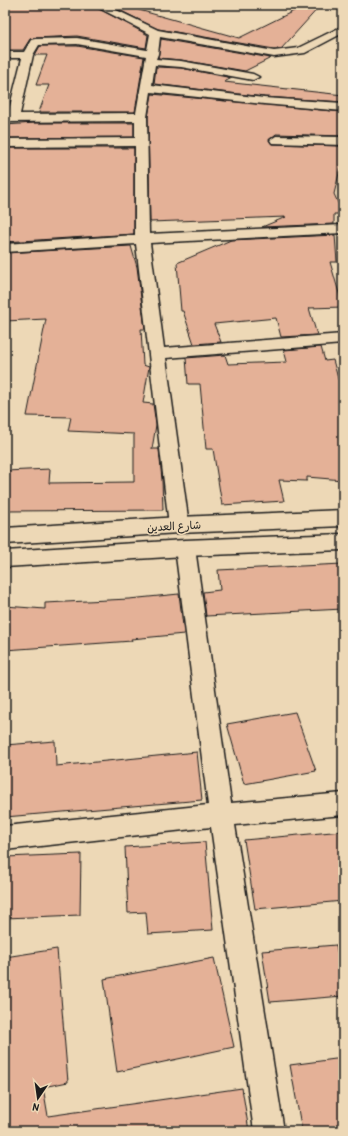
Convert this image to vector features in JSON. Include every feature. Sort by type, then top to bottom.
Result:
[{"type":"main road","name":"شارع العدين","points":[[5,559],[343,518]]},
{"type":"main road","name":"شارع العدين","points":[[5,536],[182,537],[343,542]]},
{"type":"street","points":[[98,5],[155,33],[274,54],[301,51],[343,29]]},
{"type":"street","points":[[155,33],[142,117],[140,142],[142,239],[221,815],[269,1131]]},
{"type":"street","points":[[142,117],[9,118],[28,55],[35,42],[46,40],[77,41],[181,64],[254,77]]},
{"type":"street","points":[[5,55],[28,55]]},
{"type":"street","points":[[147,88],[264,101],[343,107]]},
{"type":"street","points":[[276,140],[343,141]]},
{"type":"street","points":[[5,143],[140,142]]},
{"type":"street","points":[[5,248],[142,239],[343,229]]},
{"type":"street","points":[[157,354],[343,339]]},
{"type":"street","points":[[5,838],[221,815],[343,804]]},
{"type":"building","points":[[5,5],[92,5],[148,35],[146,48],[77,36],[35,38],[30,39],[23,50],[5,50]]},
{"type":"building","points":[[109,5],[121,5],[239,38],[306,5],[321,5],[281,49],[274,49],[158,29]]},
{"type":"building","points":[[161,39],[271,58],[245,71],[181,60],[158,58]]},
{"type":"building","points":[[40,46],[77,46],[144,57],[135,112],[39,112],[49,85],[36,85],[47,55],[35,55]]},
{"type":"building","points":[[156,67],[181,68],[232,78],[224,82],[343,95],[343,102],[264,97],[154,84]]},
{"type":"building","points":[[152,94],[343,112],[343,136],[276,134],[269,140],[272,144],[343,146],[343,157],[334,194],[343,214],[334,214],[334,224],[262,227],[286,217],[150,222],[148,117]]},
{"type":"building","points":[[35,123],[134,123],[134,137],[5,138],[5,125]]},
{"type":"building","points":[[5,148],[134,148],[134,234],[5,242],[7,189],[5,190]]},
{"type":"building","points":[[335,235],[337,262],[330,262],[343,307],[309,308],[317,335],[281,337],[276,318],[214,324],[221,342],[194,344],[183,311],[181,311],[177,263],[231,240]]},
{"type":"building","points":[[131,246],[137,267],[145,329],[141,329],[143,365],[149,367],[143,403],[153,404],[156,425],[152,449],[159,449],[163,510],[5,511],[5,471],[50,469],[49,483],[134,482],[134,434],[68,431],[71,417],[27,416],[46,319],[5,321],[5,253]]},
{"type":"building","points":[[321,347],[325,361],[333,360],[343,397],[343,480],[307,477],[307,481],[279,480],[284,501],[222,505],[213,449],[206,449],[200,384],[188,384],[186,358],[225,355],[228,364],[287,362],[284,350]]},
{"type":"building","points":[[343,564],[343,609],[206,616],[203,592],[220,590],[218,570]]},
{"type":"building","points":[[179,594],[184,634],[131,639],[132,641],[5,650],[5,606],[45,609],[45,603],[129,599]]},
{"type":"building","points":[[295,712],[316,771],[244,784],[227,724]]},
{"type":"building","points":[[55,741],[56,766],[197,752],[202,800],[5,817],[5,745]]},
{"type":"building","points":[[343,831],[343,901],[255,909],[244,840]]},
{"type":"building","points":[[205,842],[213,930],[148,934],[146,912],[128,913],[125,847]]},
{"type":"building","points":[[81,854],[80,915],[5,918],[5,857]]},
{"type":"building","points":[[336,945],[343,982],[343,996],[270,1002],[262,951]]},
{"type":"building","points":[[57,949],[68,1082],[43,1087],[48,1116],[242,1088],[249,1131],[5,1131],[5,957]]},
{"type":"building","points":[[214,958],[234,1047],[117,1072],[104,979]]},
{"type":"building","points":[[343,1058],[343,1131],[302,1131],[290,1065]]}]
